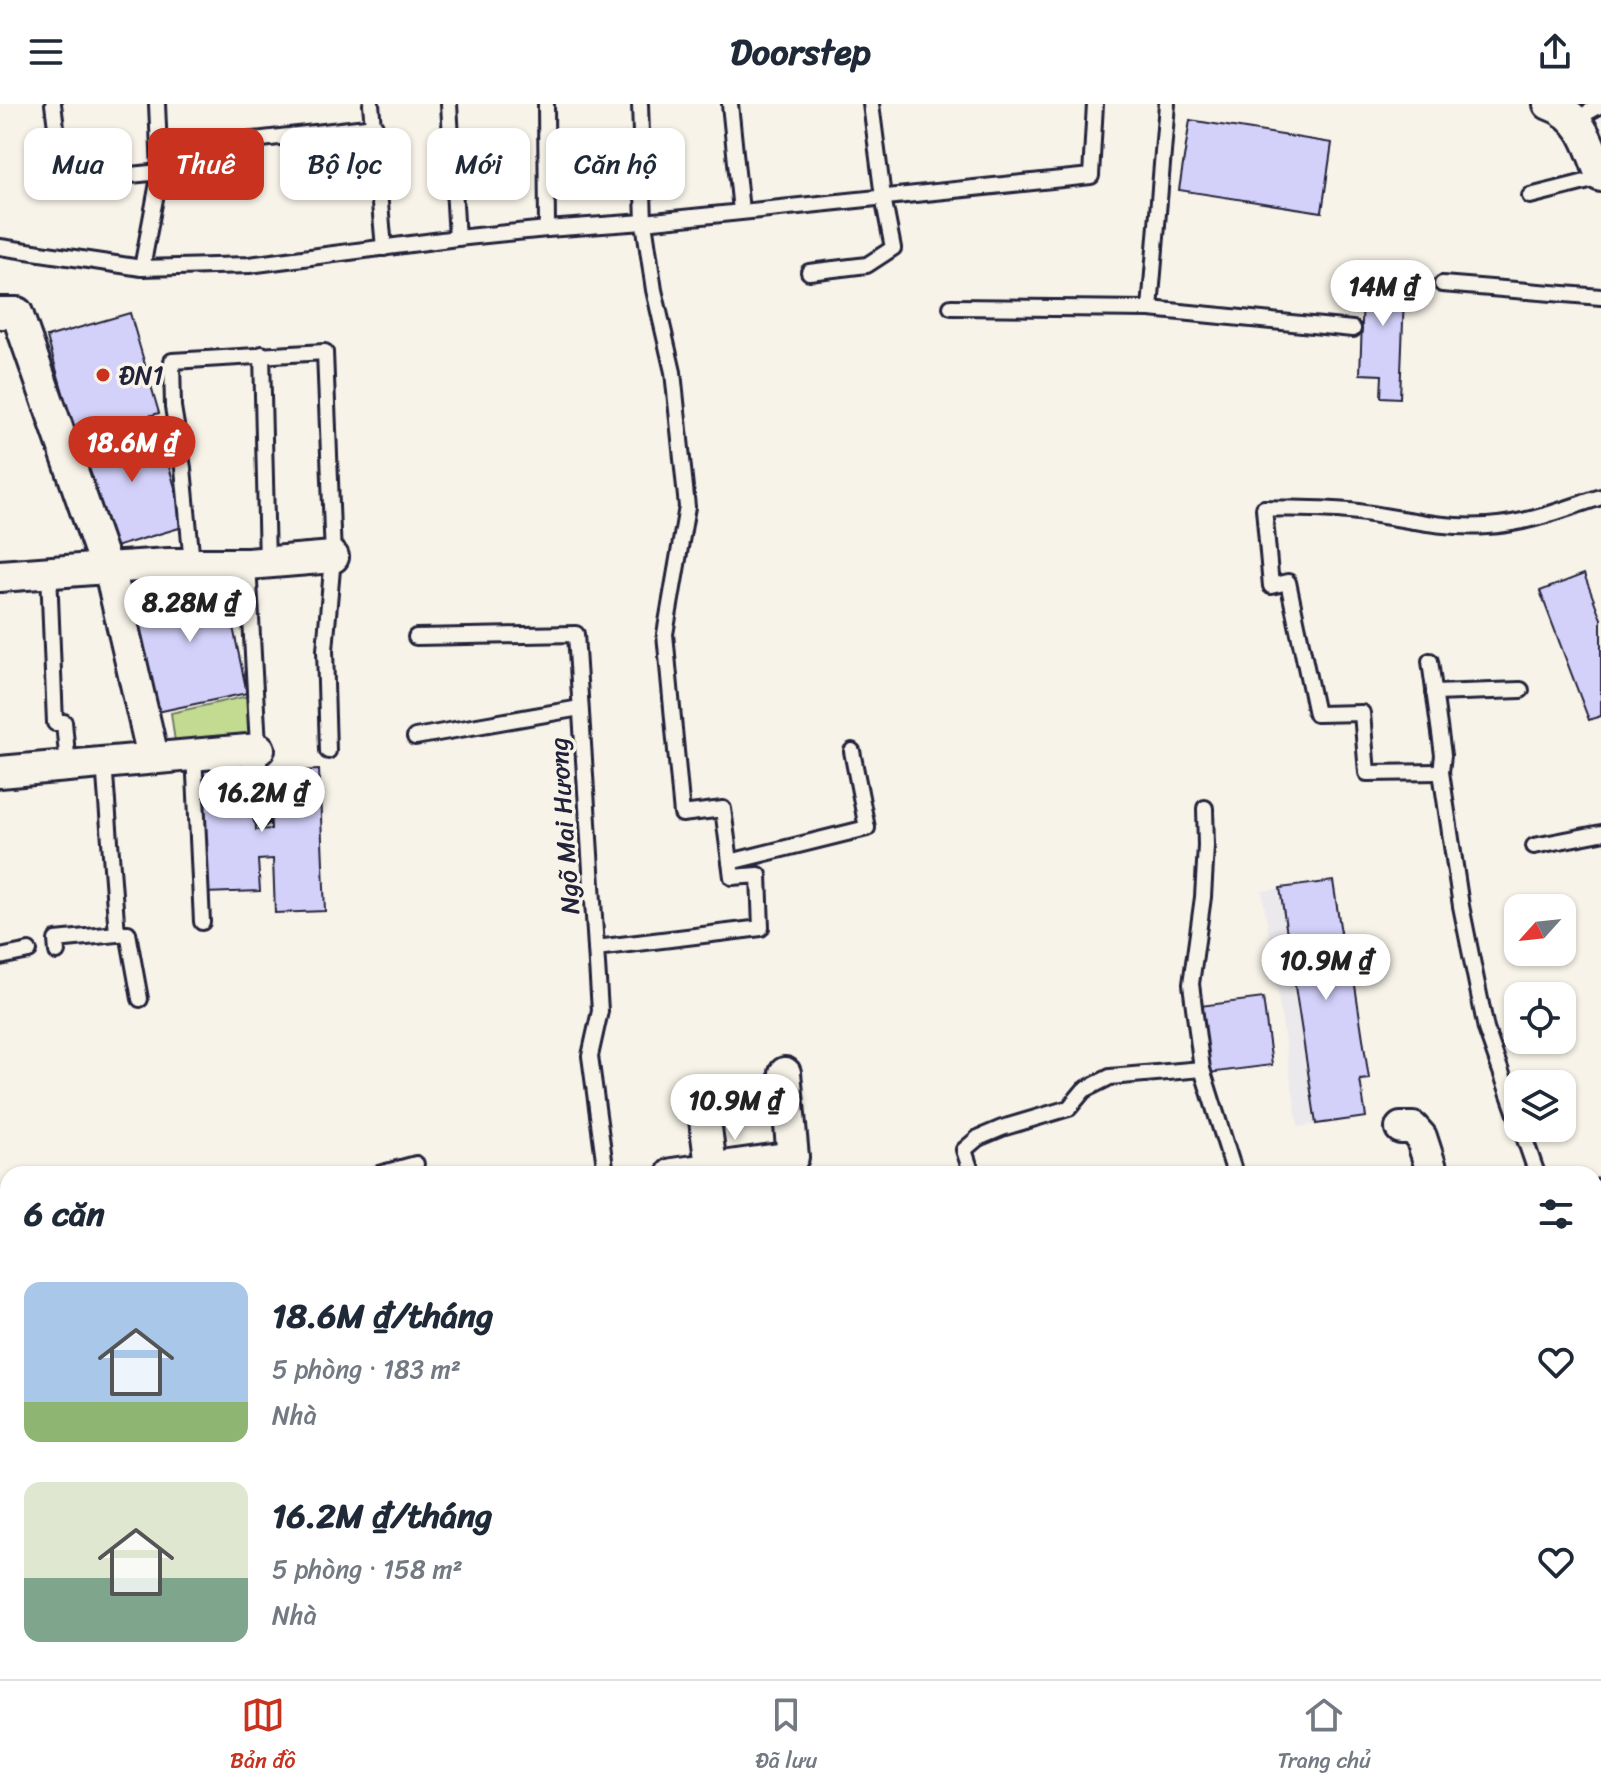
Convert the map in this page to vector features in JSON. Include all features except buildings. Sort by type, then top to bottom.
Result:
[{"type":"street","points":[[1549,104],[1588,112],[1591,148],[1601,177]]},
{"type":"street","points":[[0,313],[17,313],[112,580],[153,757]]},
{"type":"street","points":[[0,576],[333,557]]},
{"type":"street","points":[[0,772],[259,749]]},
{"type":"street","points":[[740,1166],[793,1157],[785,1073]]},
{"type":"street","points":[[705,1120],[710,1166]]},
{"type":"street","points":[[1401,1128],[1413,1128],[1421,1137],[1430,1166]]},
{"type":"lane","points":[[53,104],[63,182],[148,173]]},
{"type":"lane","points":[[157,104],[158,128]]},
{"type":"lane","points":[[371,104],[384,248]]},
{"type":"lane","points":[[449,104],[457,238]]},
{"type":"lane","points":[[546,104],[547,229]]},
{"type":"lane","points":[[596,948],[761,928],[759,875],[732,877],[723,809],[682,814],[665,634],[687,507],[673,372],[654,290],[644,222],[640,104]]},
{"type":"lane","points":[[730,104],[741,211]]},
{"type":"lane","points":[[809,272],[867,265],[893,248],[871,104]]},
{"type":"lane","points":[[0,247],[142,268],[249,265],[457,238],[1091,176],[1095,104]]},
{"type":"lane","points":[[1150,309],[1167,104]]},
{"type":"lane","points":[[264,139],[375,126]]},
{"type":"lane","points":[[1530,196],[1601,177]]},
{"type":"lane","points":[[142,268],[155,200]]},
{"type":"lane","points":[[1442,284],[1601,297]]},
{"type":"lane","points":[[951,307],[1150,309],[1353,329]]},
{"type":"lane","points":[[192,563],[183,468],[173,407],[172,361],[325,352],[333,557],[325,650],[328,751]]},
{"type":"lane","points":[[262,354],[257,563],[262,818]]},
{"type":"lane","points":[[1441,772],[1367,773],[1362,713],[1316,714],[1288,582],[1271,586],[1264,508],[1327,509],[1415,522],[1483,526],[1542,517],[1601,497]]},
{"type":"lane","points":[[49,572],[55,723],[64,722],[68,766]]},
{"type":"lane","name":"Ngõ Mai Hương","points":[[416,637],[576,634],[600,1011],[590,1056],[605,1166]]},
{"type":"lane","points":[[1430,661],[1443,755],[1441,772],[1461,906],[1486,1029],[1504,1080]]},
{"type":"lane","points":[[1434,693],[1521,690]]},
{"type":"lane","points":[[415,737],[580,708]]},
{"type":"lane","points":[[730,862],[867,828],[852,751]]},
{"type":"lane","points":[[194,754],[202,922]]},
{"type":"lane","points":[[104,762],[117,934]]},
{"type":"lane","points":[[1205,808],[1203,897],[1191,984],[1202,1069],[1232,1166]]},
{"type":"lane","points":[[1534,846],[1601,833]]},
{"type":"lane","points":[[57,952],[56,940],[128,933],[140,999]]},
{"type":"lane","points":[[0,957],[29,951]]},
{"type":"lane","points":[[969,1166],[964,1150],[978,1138],[1069,1108],[1084,1090],[1110,1077],[1202,1069]]},
{"type":"lane","points":[[1526,1142],[1534,1166]]},
{"type":"lane","points":[[409,1166],[416,1164]]},
{"type":"shaded area","points":[[1333,881],[1343,946],[1349,945],[1369,1079],[1360,1081],[1366,1117],[1298,1127],[1262,891]]},
{"type":"green space","points":[[248,696],[253,744],[176,749],[171,713]]},
{"type":"place","name":"ĐN1","points":[[103,375]]}]
